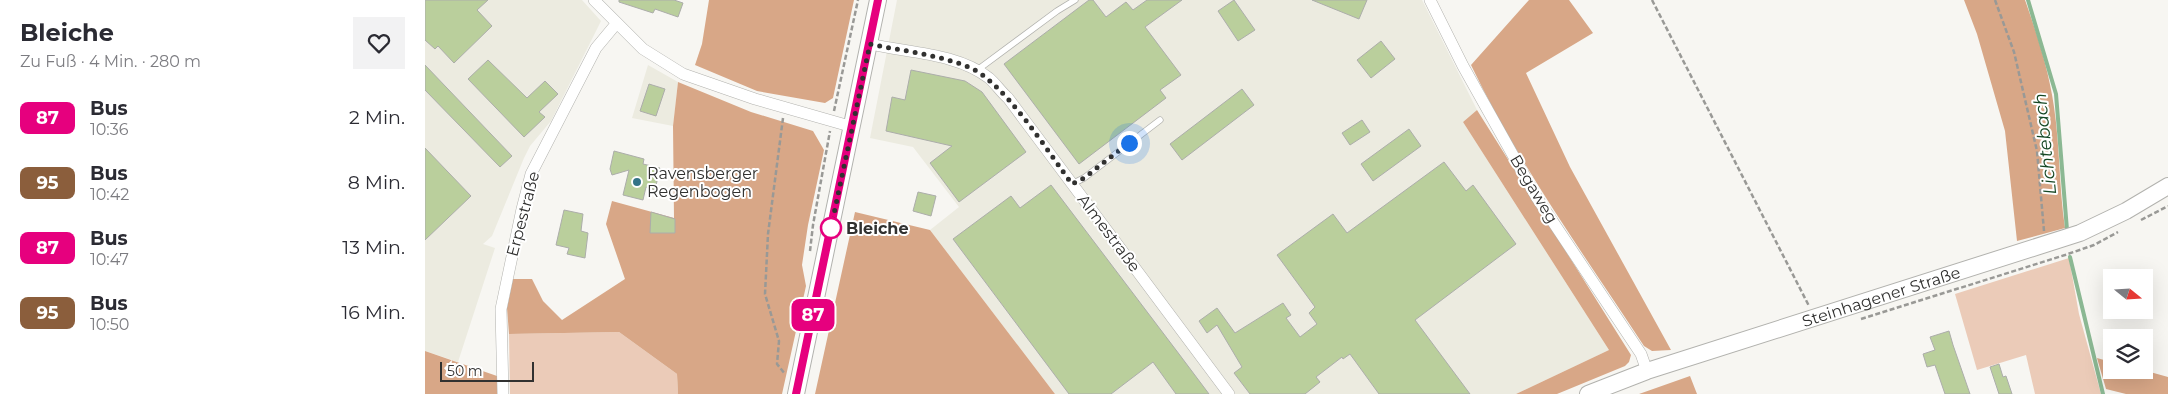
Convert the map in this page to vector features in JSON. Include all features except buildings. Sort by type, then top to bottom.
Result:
[{"type":"main road","points":[[797,391],[878,0]]},
{"type":"main road","name":"Steinhagener Straße","points":[[1588,394],[1647,371],[2080,234],[2126,211],[2168,186]]},
{"type":"street","points":[[593,0],[643,49],[683,74],[785,108],[853,127]]},
{"type":"street","name":"Begaweg","points":[[1430,0],[1463,66],[1537,198],[1641,354],[1647,371]]},
{"type":"street","name":"Erpestraße","points":[[503,394],[501,309],[521,209],[531,174],[596,48],[616,24]]},
{"type":"street","name":"Almestraße","points":[[870,44],[968,66],[989,78],[1008,98],[1229,394]]},
{"type":"lane","points":[[977,71],[1057,11],[1075,0]]},
{"type":"lane","points":[[1072,184],[1084,178],[1159,120]]},
{"type":"path","points":[[1652,0],[1815,318]]},
{"type":"path","points":[[1995,0],[2014,52],[2037,151],[2045,245]]},
{"type":"path","points":[[785,108],[768,234],[765,294],[779,340],[777,364],[797,391]]},
{"type":"shaded area","points":[[425,0],[582,0],[601,21],[551,121],[530,146],[492,236],[483,244],[495,248],[458,362],[425,351]]},
{"type":"shaded area","points":[[709,0],[854,0],[833,98],[825,103],[757,91],[695,65],[702,44]]},
{"type":"shaded area","points":[[897,0],[1422,0],[1477,110],[1463,122],[1609,350],[1516,394],[1055,394],[930,230],[959,207],[913,147],[870,138]]},
{"type":"shaded area","points":[[1529,0],[1569,0],[1593,33],[1526,73],[1570,167],[1671,350],[1652,351],[1644,346],[1530,173],[1471,65]]},
{"type":"shaded area","points":[[1964,0],[2025,0],[2042,53],[2052,93],[2065,228],[2017,241],[2005,131],[1977,34]]},
{"type":"shaded area","points":[[648,65],[678,82],[673,126],[632,118]]},
{"type":"shaded area","points":[[678,82],[751,112],[813,131],[824,150],[808,225],[802,265],[806,286],[782,394],[678,394],[677,374],[619,332],[509,334],[507,308],[513,279],[532,279],[543,301],[562,320],[625,279],[606,224],[612,201],[674,218],[673,126]]},
{"type":"shaded area","points":[[1477,110],[1631,355],[1629,362],[1625,366],[1557,394],[1516,394],[1609,350],[1463,122]]},
{"type":"shaded area","points":[[855,212],[930,230],[1055,394],[815,394]]},
{"type":"shaded area","points":[[2069,258],[2079,314],[2101,394],[2035,394],[2026,355],[1977,370],[1955,294]]},
{"type":"shaded area","points":[[619,332],[677,374],[678,394],[510,394],[509,334]]},
{"type":"shaded area","points":[[425,351],[497,376],[497,394],[425,394]]},
{"type":"shaded area","points":[[2097,358],[2103,360],[2103,379]]},
{"type":"shaded area","points":[[2153,373],[2168,377],[2168,394],[2126,394],[2106,389],[2103,379],[2153,379]]},
{"type":"shaded area","points":[[1690,376],[1697,394],[1639,394]]},
{"type":"waterway","name":"Lichtebach","points":[[2028,0],[2056,94],[2067,230]]},
{"type":"waterway","name":"Lichtebach","points":[[2070,257],[2103,394]]},
{"type":"bus line","name":"87","points":[[796,394],[878,0]]},
{"type":"place","name":"Ravensberger Regenbogen","points":[[637,182]]},
{"type":"place","name":"Bleiche","points":[[831,228]]},
{"type":"route","points":[[831,228],[870,44],[968,66],[989,78],[1008,98],[1072,184],[1084,178],[1129,143]]}]
